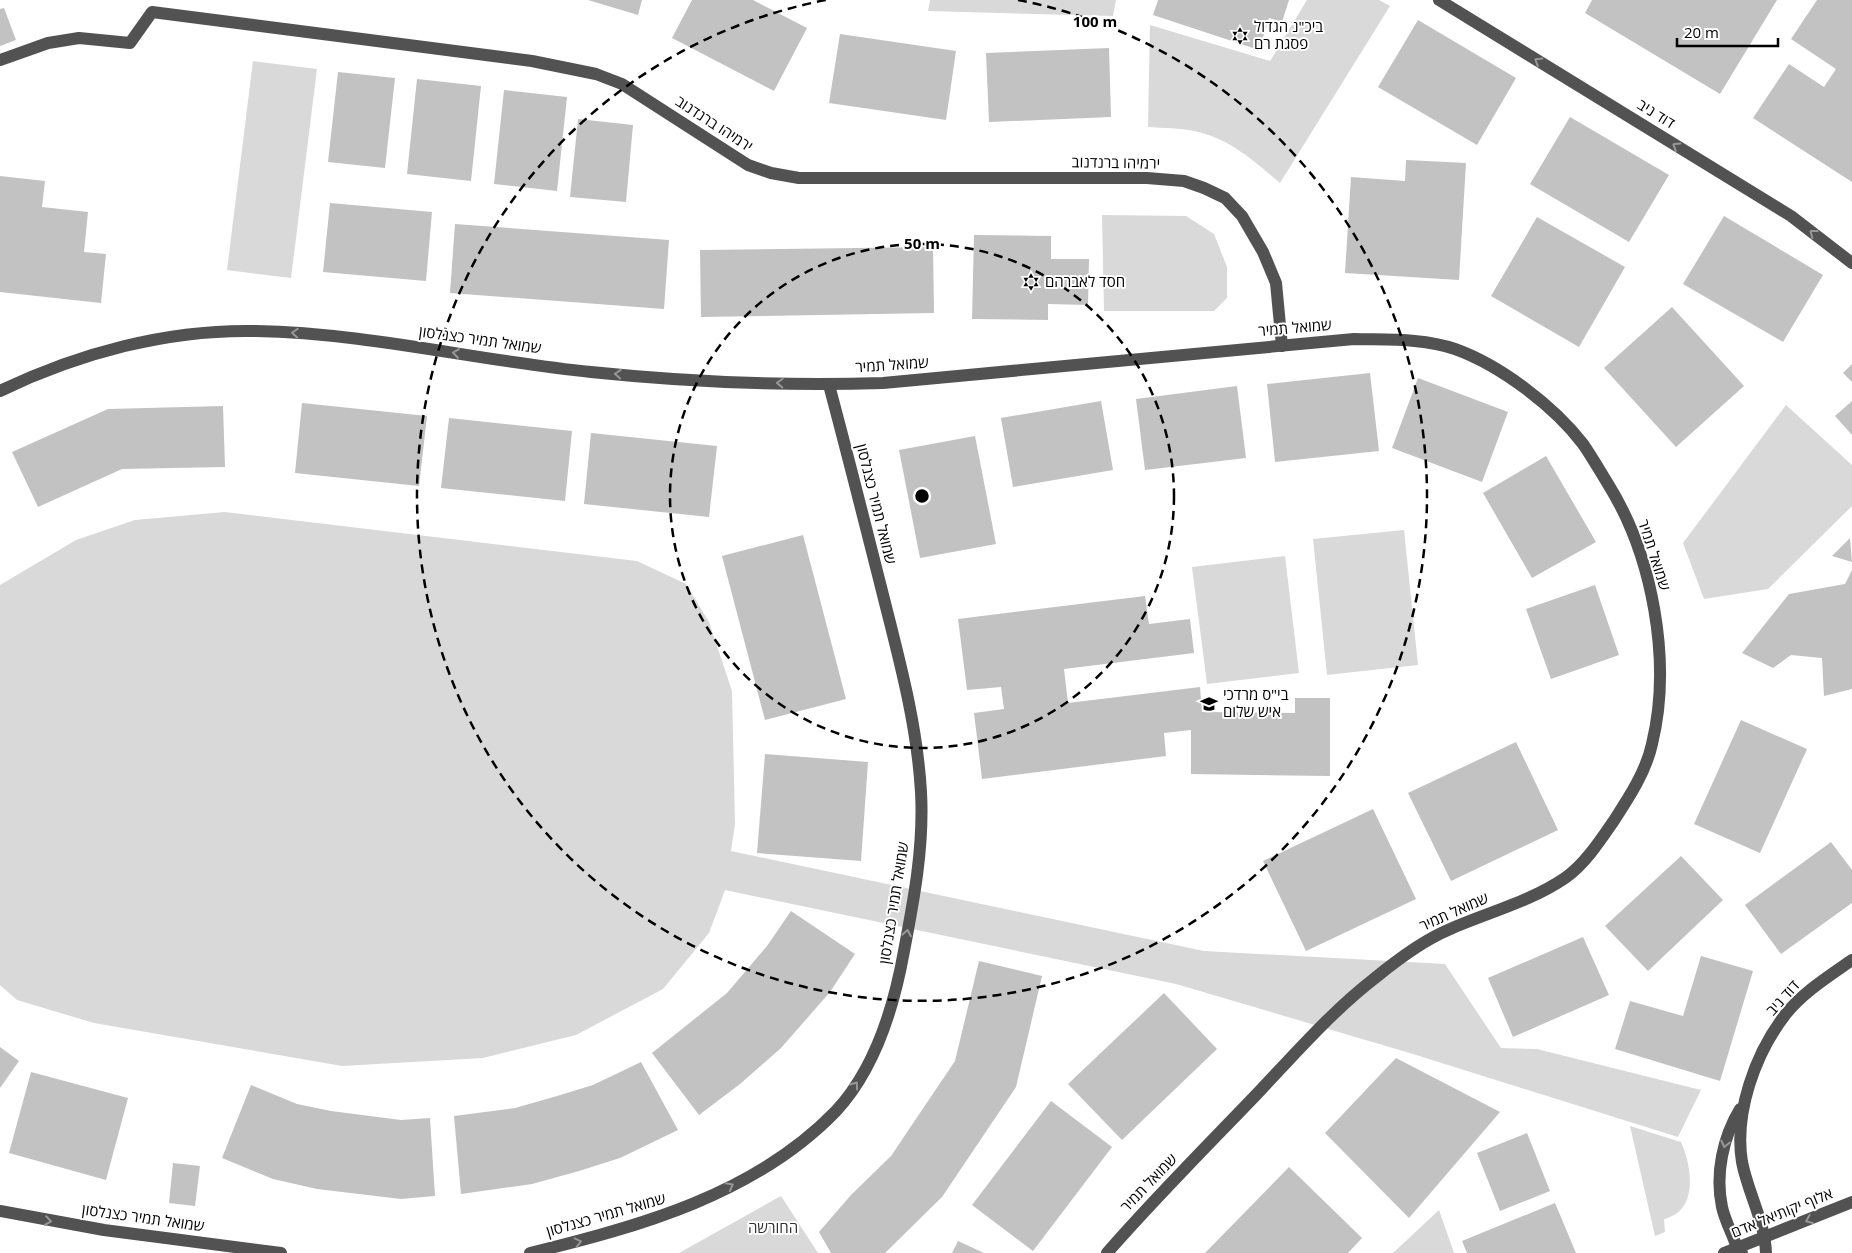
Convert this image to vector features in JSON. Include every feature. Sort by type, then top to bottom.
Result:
[{"type":"street","name":"דוד ניב","points":[[1439,0],[1791,216],[1852,263]]},
{"type":"street","name":"ירמיהו ברנדנוב","points":[[0,60],[48,43],[79,38],[130,43],[152,12],[532,61],[589,72],[622,84],[748,165],[771,173],[799,178],[1147,178],[1184,180],[1225,198],[1242,216],[1263,252],[1276,283],[1282,346]]},
{"type":"street","name":"שמואל תמיר כצנלסון","points":[[0,391],[39,372],[98,352],[198,334],[254,331],[306,334],[373,342],[590,372],[833,388],[908,694],[921,793],[921,842],[916,885],[898,985],[882,1033],[865,1071],[837,1110],[806,1138],[762,1168],[700,1202],[657,1219],[530,1253]]},
{"type":"street","name":"שמואל תמיר","points":[[833,388],[1354,339],[1416,342],[1454,349],[1500,372],[1547,406],[1583,444],[1614,494],[1637,545],[1652,594],[1660,682],[1652,747],[1627,801],[1598,844],[1567,877],[1529,898],[1444,931],[1411,951],[1372,979],[1320,1028],[1107,1253]]},
{"type":"street","name":"דוד ניב","points":[[1740,1250],[1723,1209],[1720,1190],[1721,1168],[1729,1129],[1746,1100],[1766,1046],[1785,1014],[1822,980],[1852,960]]},
{"type":"street","name":"דוד ניב","points":[[1746,1100],[1740,1139],[1742,1158],[1751,1198],[1766,1237],[1766,1253]]},
{"type":"street","name":"אלוף יקותיאל אדם","points":[[1724,1253],[1740,1250],[1766,1237],[1852,1202]]},
{"type":"street","name":"שמואל תמיר כצנלסון","points":[[0,1211],[21,1217],[104,1230],[281,1253]]},
{"type":"green space","points":[[930,0],[1116,0],[1113,16],[928,11]]},
{"type":"green space","points":[[1307,0],[1379,0],[1390,6],[1280,183],[1240,151],[1219,139],[1189,130],[1148,127],[1150,25],[1270,61]]},
{"type":"green space","points":[[253,61],[317,69],[291,278],[227,270]]},
{"type":"green space","points":[[1102,215],[1186,216],[1214,234],[1227,267],[1227,298],[1214,311],[1104,311]]},
{"type":"green space","points":[[1786,405],[1852,465],[1852,506],[1768,589],[1704,599],[1683,543]]},
{"type":"green space","points":[[225,512],[637,561],[686,584],[709,622],[732,691],[735,824],[731,851],[1204,951],[1445,964],[1501,1048],[1537,1049],[1701,1090],[1678,1137],[1413,1054],[1176,984],[725,890],[709,933],[663,989],[576,1035],[483,1058],[342,1066],[94,1023],[17,1000],[0,985],[0,585],[76,540],[135,520]]},
{"type":"green space","points":[[1404,530],[1418,665],[1327,675],[1313,539]]},
{"type":"green space","points":[[1285,556],[1299,673],[1207,684],[1192,567]]},
{"type":"green space","points":[[1630,1126],[1681,1142],[1688,1163],[1690,1187],[1688,1198],[1683,1207],[1675,1214],[1664,1219],[1665,1232],[1655,1236]]},
{"type":"green space","name":"החורשה","points":[[781,1196],[818,1253],[679,1253]]},
{"type":"green space","points":[[1439,1210],[1454,1253],[1393,1253]]},
{"type":"building","points":[[588,0],[642,0],[638,15]]},
{"type":"building","points":[[692,0],[753,0],[807,28],[774,91],[672,38]]},
{"type":"building","name":"ביכ\"נ הגדול פסגת רם","points":[[1158,0],[1289,0],[1282,22],[1269,18],[1259,50],[1153,15]]},
{"type":"building","points":[[1592,0],[1777,0],[1720,94],[1585,13]]},
{"type":"building","points":[[1817,0],[1852,0],[1852,182],[1753,118],[1789,64],[1824,87],[1836,69],[1791,39]]},
{"type":"building","points":[[4,8],[16,40],[0,46],[0,9]]},
{"type":"building","points":[[1418,20],[1516,78],[1477,145],[1378,87]]},
{"type":"building","points":[[840,34],[956,51],[946,120],[829,103]]},
{"type":"building","points":[[1109,48],[1111,117],[989,122],[986,53]]},
{"type":"building","points":[[338,72],[395,78],[385,168],[328,162]]},
{"type":"building","points":[[417,79],[481,86],[471,181],[407,174]]},
{"type":"building","points":[[504,90],[567,97],[557,191],[494,184]]},
{"type":"building","points":[[1570,117],[1669,175],[1629,242],[1530,184]]},
{"type":"building","points":[[578,119],[633,125],[626,202],[570,197]]},
{"type":"building","points":[[1406,160],[1466,163],[1459,280],[1345,273],[1351,177],[1405,181]]},
{"type":"building","points":[[0,176],[45,181],[42,207],[88,212],[84,252],[106,254],[101,303],[0,292]]},
{"type":"building","points":[[330,203],[432,212],[426,281],[323,272]]},
{"type":"building","points":[[1724,216],[1823,275],[1783,342],[1683,284]]},
{"type":"building","points":[[1537,217],[1625,267],[1579,347],[1491,296]]},
{"type":"building","points":[[455,224],[669,240],[664,309],[450,293]]},
{"type":"building","name":"חסד לאברהם","points":[[974,235],[1051,236],[1051,259],[1089,259],[1088,305],[1048,304],[1048,320],[972,319]]},
{"type":"building","points":[[933,247],[934,313],[701,317],[700,250]]},
{"type":"building","points":[[1672,307],[1744,386],[1676,447],[1604,368]]},
{"type":"building","points":[[1852,364],[1852,382],[1843,373]]},
{"type":"building","points":[[1370,373],[1379,451],[1275,462],[1267,384]]},
{"type":"building","points":[[1418,378],[1508,412],[1482,482],[1392,448]]},
{"type":"building","points":[[1237,386],[1246,458],[1145,470],[1136,399]]},
{"type":"building","points":[[1101,401],[1113,470],[1013,487],[1001,418]]},
{"type":"building","points":[[1852,401],[1852,435],[1835,416]]},
{"type":"building","points":[[302,403],[427,416],[419,486],[295,473]]},
{"type":"building","points":[[223,406],[225,467],[122,469],[38,507],[12,452],[108,409]]},
{"type":"building","points":[[449,418],[572,431],[565,501],[441,488]]},
{"type":"building","points":[[591,433],[717,446],[709,517],[584,504]]},
{"type":"building","points":[[975,436],[996,544],[920,558],[899,450]]},
{"type":"building","points":[[1546,456],[1596,542],[1532,578],[1483,493]]},
{"type":"building","points":[[803,535],[846,699],[765,720],[722,556]]},
{"type":"building","points":[[1850,538],[1852,562],[1832,556]]},
{"type":"building","points":[[1852,570],[1852,689],[1824,696],[1822,658],[1791,655],[1773,668],[1742,653],[1789,594],[1845,584]]},
{"type":"building","points":[[1595,585],[1619,655],[1551,679],[1526,609]]},
{"type":"building","points":[[1145,596],[1149,624],[1190,619],[1194,653],[1064,669],[1068,703],[1200,687],[1202,712],[1295,713],[1295,698],[1330,698],[1330,776],[1191,774],[1191,730],[1164,733],[1166,756],[982,779],[974,713],[1004,709],[1001,687],[967,690],[958,619]]},
{"type":"building","points":[[1741,720],[1807,749],[1760,853],[1694,824]]},
{"type":"building","points":[[1516,742],[1558,830],[1451,881],[1408,793]]},
{"type":"building","points":[[765,754],[868,762],[861,861],[757,853]]},
{"type":"building","points":[[1373,809],[1416,899],[1306,951],[1263,861]]},
{"type":"building","points":[[1831,842],[1852,870],[1852,903],[1781,954],[1745,905]]},
{"type":"building","points":[[1681,856],[1723,900],[1648,971],[1605,926]]},
{"type":"building","points":[[791,911],[855,954],[830,992],[781,1048],[740,1084],[699,1115],[652,1053],[727,993],[767,946]]},
{"type":"building","points":[[1583,937],[1609,995],[1513,1037],[1488,978]]},
{"type":"building","points":[[1701,956],[1753,971],[1720,1081],[1615,1049],[1630,1001],[1683,1016]]},
{"type":"building","points":[[979,961],[1042,976],[1016,1087],[942,1197],[885,1253],[831,1253],[819,1232],[851,1195],[891,1156],[955,1061]]},
{"type":"building","points":[[1164,993],[1217,1049],[1122,1140],[1068,1084]]},
{"type":"building","points":[[0,1047],[19,1061],[0,1088]]},
{"type":"building","points":[[1396,1058],[1500,1112],[1409,1218],[1325,1133]]},
{"type":"building","points":[[641,1062],[678,1130],[620,1158],[579,1171],[532,1184],[461,1194],[454,1116],[515,1108],[557,1096],[593,1085]]},
{"type":"building","points":[[31,1072],[128,1098],[106,1180],[9,1153]]},
{"type":"building","points":[[251,1085],[297,1104],[331,1111],[401,1120],[430,1118],[435,1196],[401,1199],[317,1189],[273,1179],[222,1158]]},
{"type":"building","points":[[1051,1101],[1112,1147],[1033,1251],[972,1205]]},
{"type":"building","points":[[1527,1133],[1550,1191],[1500,1211],[1477,1153]]},
{"type":"building","points":[[173,1163],[200,1166],[195,1206],[169,1203]]},
{"type":"building","points":[[1289,1167],[1362,1238],[1348,1253],[1205,1253]]},
{"type":"building","points":[[1555,1203],[1576,1253],[1467,1253],[1462,1241]]},
{"type":"building","points":[[958,1241],[984,1253],[952,1253]]},
{"type":"place","name":"ביכ\"נ הגדול פסגת רם","points":[[1240,36]]},
{"type":"place","name":"חסד לאברהם","points":[[1031,282]]},
{"type":"place","name":"בי\"ס מרדכי איש שלום","points":[[1209,704]]}]
